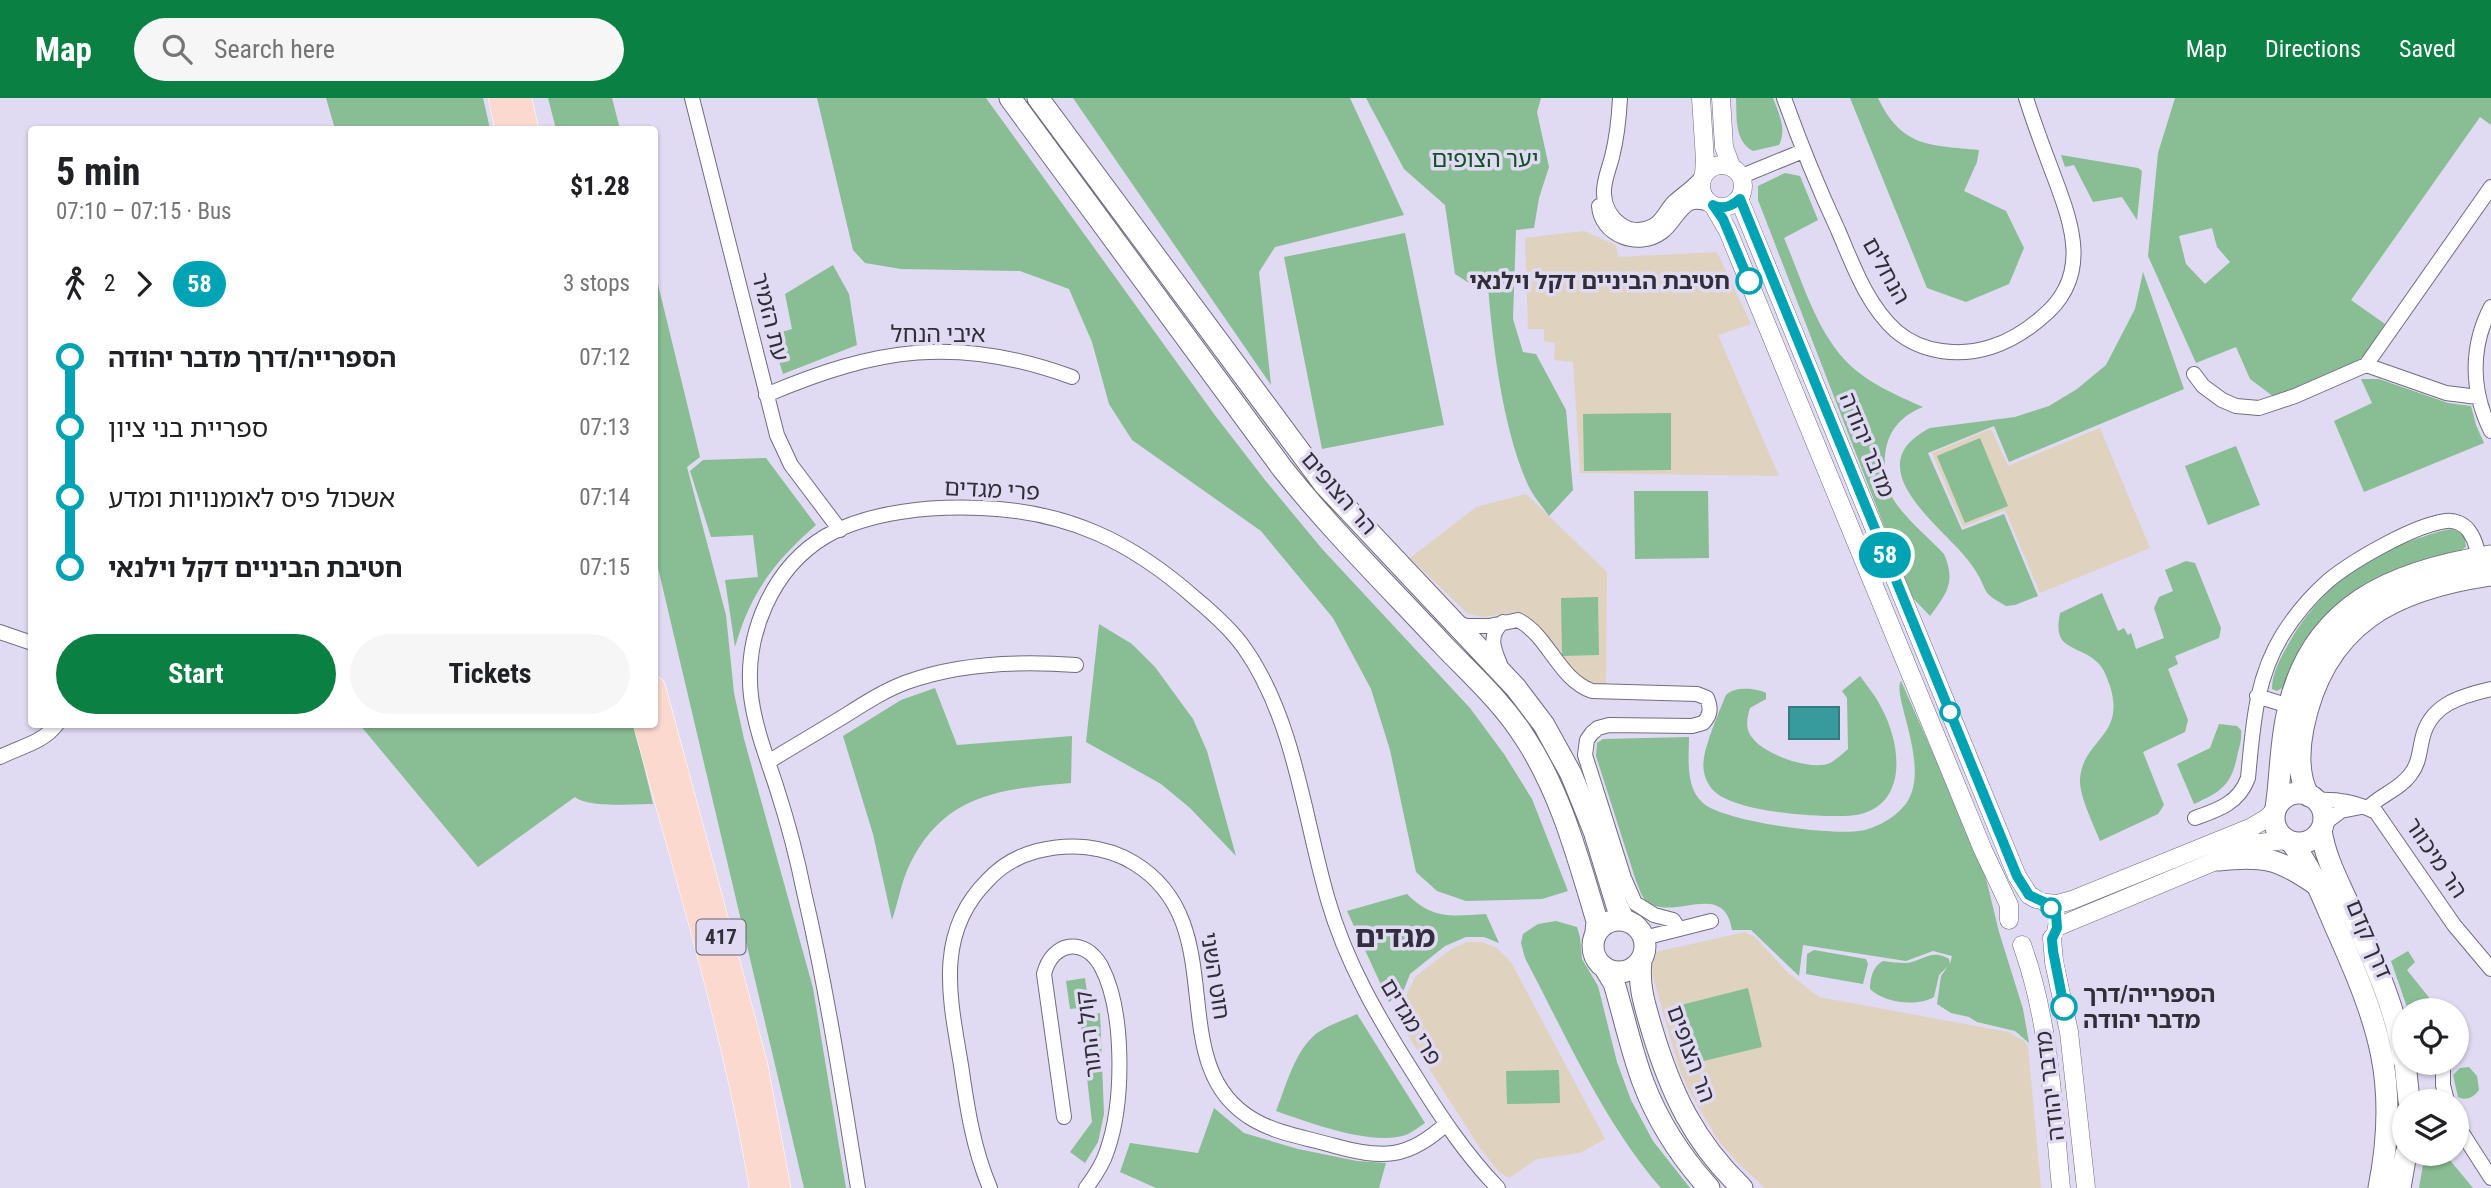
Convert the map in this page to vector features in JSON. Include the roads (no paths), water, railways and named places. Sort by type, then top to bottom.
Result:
[{"type":"main road","points":[[500,98],[506,126]]},
{"type":"main road","points":[[520,98],[526,126]]},
{"type":"main road","name":"הר הצופים","points":[[1010,98],[1298,488],[1330,526],[1498,703],[1525,738],[1550,784],[1572,839],[1597,921],[1597,932]]},
{"type":"main road","name":"הר הצופים","points":[[1038,98],[1300,454],[1332,493],[1504,676],[1544,725],[1571,774],[1594,831],[1617,906],[1624,920]]},
{"type":"main road","points":[[2487,563],[2460,580],[2397,599],[2362,623],[2341,643],[2320,673],[2305,717],[2301,748],[2303,783],[2323,816],[2321,827],[2308,841],[2289,841],[2278,832],[2274,824],[2284,730],[2298,677],[2326,631],[2350,608],[2377,589],[2399,578],[2430,568],[2487,563]]},
{"type":"main road","name":"417","points":[[658,703],[756,1065],[779,1188]]},
{"type":"main road","name":"417","points":[[646,728],[722,1006],[761,1188]]},
{"type":"main road","points":[[2276,809],[2288,796],[2300,794],[2312,798]]},
{"type":"main road","name":"דרך קדם","points":[[2321,827],[2327,857],[2392,1008]]},
{"type":"main road","name":"דרך קדם","points":[[2289,841],[2317,885],[2364,992],[2382,1051],[2388,1094],[2388,1119],[2379,1188]]},
{"type":"main road","points":[[2218,860],[2254,857],[2278,861],[2317,885]]},
{"type":"main road","points":[[1606,970],[1626,972],[1641,961],[1644,938],[1633,924],[1624,920],[1611,921],[1597,932],[1592,949],[1599,964],[1614,983],[1642,1081],[1652,1102],[1680,1153],[1709,1188]]},
{"type":"main road","name":"הר הצופים","points":[[1641,961],[1641,992],[1673,1093],[1700,1140],[1742,1188]]},
{"type":"main road","points":[[2400,1188],[2404,1166]]},
{"type":"street","name":"עת הזמיר","points":[[692,98],[776,435],[791,465],[840,530]]},
{"type":"street","points":[[1620,98],[1616,136],[1599,198],[1600,215],[1611,231],[1628,239],[1647,239],[1662,232],[1695,201],[1724,207],[1740,199],[1744,185],[1724,147],[1721,98]]},
{"type":"street","points":[[1701,98],[1706,160],[1701,189],[1711,204]]},
{"type":"street","name":"הנחלים","points":[[1784,98],[1803,151],[1856,272],[1879,312],[1897,332],[1922,346],[1938,351],[1959,352],[1994,346],[2032,326],[2060,299],[2074,265],[2072,230],[2064,200],[2026,98]]},
{"type":"street","points":[[1606,177],[1604,194],[1607,210],[1623,226],[1639,229],[1656,224],[1674,202],[1711,167],[1718,164],[1737,171],[1803,151]]},
{"type":"street","points":[[2194,374],[2203,386],[2222,400],[2236,406],[2259,408],[2295,396],[2366,365],[2491,187]]},
{"type":"street","name":"מדבר יהודה","points":[[1740,199],[2017,876],[2029,895],[2041,901]]},
{"type":"street","name":"מדבר יהודה","points":[[1711,204],[1728,231],[1983,850],[2009,905],[2009,920]]},
{"type":"street","points":[[2491,307],[2478,338],[2475,373],[2478,397],[2491,431]]},
{"type":"street","name":"איבי הנחל","points":[[766,395],[804,378],[845,365],[888,355],[918,352],[982,354],[1019,359],[1072,377]]},
{"type":"street","points":[[2366,365],[2446,393],[2478,397]]},
{"type":"street","name":"פרי מגדים","points":[[859,1188],[818,953],[798,865],[754,714],[749,668],[753,642],[772,593],[790,568],[825,537],[875,518],[936,509],[995,508],[1040,513],[1086,527],[1138,554],[1163,571],[1211,612],[1245,650],[1273,701],[1289,749],[1337,928],[1374,1009],[1466,1153],[1498,1188]]},
{"type":"street","points":[[2195,818],[2231,803],[2244,788],[2248,778],[2257,696],[2266,670],[2283,634],[2310,599],[2345,568],[2394,541],[2446,521],[2466,527],[2487,563]]},
{"type":"street","points":[[1454,623],[1477,626],[1518,620],[1524,623],[1570,676],[1586,689],[1599,693],[1697,694],[1707,698],[1710,712],[1703,723],[1692,726],[1609,724],[1592,733],[1585,747],[1591,776],[1624,878],[1635,903],[1654,915],[1673,920],[1679,929]]},
{"type":"street","points":[[1503,622],[1494,632],[1492,639],[1504,676]]},
{"type":"street","points":[[0,632],[28,642]]},
{"type":"street","points":[[768,762],[881,693],[906,682],[956,670],[1002,665],[1076,665]]},
{"type":"street","points":[[2368,808],[2374,801],[2402,784],[2411,774],[2419,757],[2424,732],[2439,709],[2464,695],[2491,689]]},
{"type":"street","points":[[2257,696],[2289,706]]},
{"type":"street","points":[[0,757],[33,743],[54,728]]},
{"type":"street","points":[[2312,798],[2357,803],[2368,808]]},
{"type":"street","points":[[2321,827],[2350,807],[2368,808]]},
{"type":"street","name":"הר מיכוור","points":[[2368,808],[2382,819],[2454,925],[2491,969]]},
{"type":"street","points":[[2276,809],[2252,827],[2072,900],[2058,904],[2024,901],[2017,906],[2009,920],[2011,933],[2022,945],[2031,948],[2042,946],[2055,933],[2218,860],[2259,843],[2289,841]]},
{"type":"street","name":"חוט השני","points":[[990,1188],[972,1136],[949,991],[949,965],[957,929],[977,890],[1010,862],[1027,853],[1054,847],[1094,848],[1117,855],[1153,877],[1170,896],[1187,932],[1201,1035],[1207,1058],[1219,1085],[1237,1108],[1254,1121],[1356,1152],[1379,1156],[1413,1149],[1446,1124]]},
{"type":"street","points":[[2041,901],[2056,914],[2055,933]]},
{"type":"street","points":[[1644,938],[1711,921]]},
{"type":"street","name":"מדבר יהודה","points":[[2055,933],[2054,962],[2069,1032],[2086,1188]]},
{"type":"street","name":"מדבר יהודה","points":[[2022,945],[2030,966],[2044,1035],[2061,1188]]},
{"type":"street","name":"קול התור","points":[[1064,1116],[1044,974],[1047,963],[1054,954],[1075,946],[1085,948],[1093,954],[1107,981],[1113,1001],[1119,1081],[1115,1121],[1107,1153],[1086,1188]]},
{"type":"street","points":[[2469,1144],[2491,1178]]},
{"type":"place","name":"חטיבת הביניים דקל וילנאי","points":[[1749,281]]},
{"type":"place","name":"הספרייה/דרך מדבר יהודה","points":[[2064,1007]]},
{"type":"district","name":"מגדים","points":[[1395,936]]},
{"type":"park label","name":"יער הצופים","points":[[1485,159]]}]
